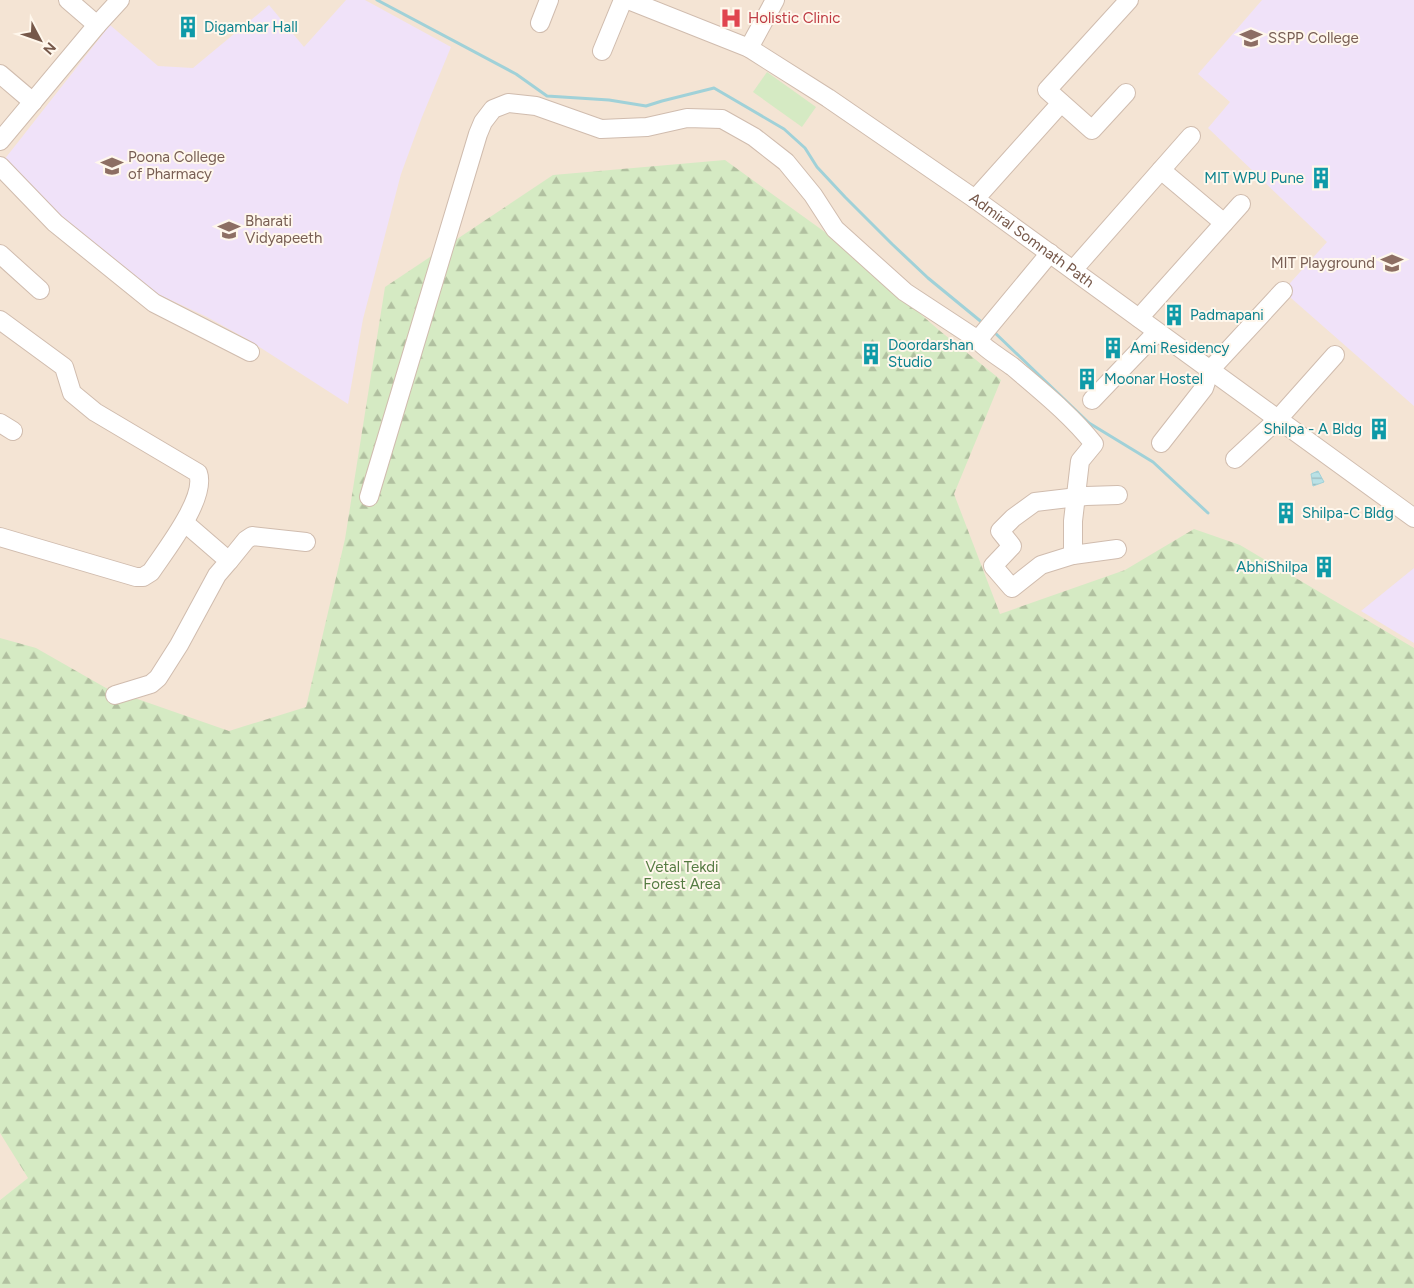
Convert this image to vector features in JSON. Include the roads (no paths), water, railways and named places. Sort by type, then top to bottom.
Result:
[{"type":"street","points":[[68,0],[96,25]]},
{"type":"street","points":[[0,141],[96,25],[120,0]]},
{"type":"street","points":[[540,23],[549,0]]},
{"type":"street","points":[[602,50],[623,0]]},
{"type":"street","name":"Admiral Somnath Path","points":[[628,0],[749,48],[834,102],[975,199],[1414,518]]},
{"type":"street","points":[[749,48],[776,0]]},
{"type":"street","points":[[1126,93],[1092,130],[1046,90],[1129,0]]},
{"type":"street","points":[[0,74],[32,102]]},
{"type":"street","points":[[368,496],[478,134],[483,122],[493,109],[508,103],[536,106],[600,129],[647,127],[687,118],[722,119],[754,136],[786,162],[813,195],[835,229],[905,292],[973,337],[981,336]]},
{"type":"street","points":[[975,199],[1061,103]]},
{"type":"street","points":[[1073,270],[1191,136]]},
{"type":"street","points":[[0,166],[56,223],[154,303],[250,352]]},
{"type":"street","points":[[1161,170],[1224,223]]},
{"type":"street","points":[[1139,318],[1241,204]]},
{"type":"street","points":[[1050,253],[981,336],[979,341],[998,355],[1079,425],[1094,444],[1080,461],[1073,521],[1073,555]]},
{"type":"street","points":[[0,254],[40,290]]},
{"type":"street","points":[[1161,443],[1204,388],[1210,370],[1283,291]]},
{"type":"street","points":[[0,320],[64,367],[72,393],[95,412],[198,473],[200,483],[185,523],[151,572],[140,577],[0,537]]},
{"type":"street","points":[[1092,400],[1157,332]]},
{"type":"street","points":[[1236,459],[1278,419],[1334,355]]},
{"type":"street","points":[[1117,549],[1073,555],[1041,565],[1012,588],[993,566],[1012,546],[1000,531],[1013,518],[1035,502],[1118,496]]},
{"type":"street","points":[[185,523],[229,560]]},
{"type":"street","points":[[115,695],[151,684],[158,678],[179,645],[217,575],[246,540],[252,536],[306,542]]},
{"type":"water","points":[[1318,471],[1324,482],[1313,486],[1311,474]]},
{"type":"waterway","points":[[377,0],[516,74],[547,96],[609,100],[646,106],[714,88],[784,129],[805,148],[817,167],[892,244],[928,278],[984,324]]},
{"type":"waterway","points":[[993,331],[1089,423],[1153,462],[1208,513]]},
{"type":"place","name":"Holistic Clinic","points":[[731,18]]},
{"type":"place","name":"Digambar Hall","points":[[188,27]]},
{"type":"place","name":"SSPP College","points":[[1251,38]]},
{"type":"place","name":"Poona College of Pharmacy","points":[[112,166]]},
{"type":"place","name":"MIT WPU Pune","points":[[1321,178]]},
{"type":"place","name":"Bharati Vidyapeeth","points":[[229,230]]},
{"type":"place","name":"MIT Playground","points":[[1392,263]]},
{"type":"place","name":"Padmapani","points":[[1174,315]]},
{"type":"place","name":"Ami Residency","points":[[1113,348]]},
{"type":"place","name":"Doordarshan Studio","points":[[871,354]]},
{"type":"place","name":"Moonar Hostel","points":[[1087,379]]},
{"type":"place","name":"Shilpa - A Bldg","points":[[1379,429]]},
{"type":"place","name":"Shilpa-C Bldg","points":[[1286,513]]},
{"type":"place","name":"AbhiShilpa","points":[[1324,567]]},
{"type":"park label","name":"Vetal Tekdi Forest Area","points":[[682,876]]}]
